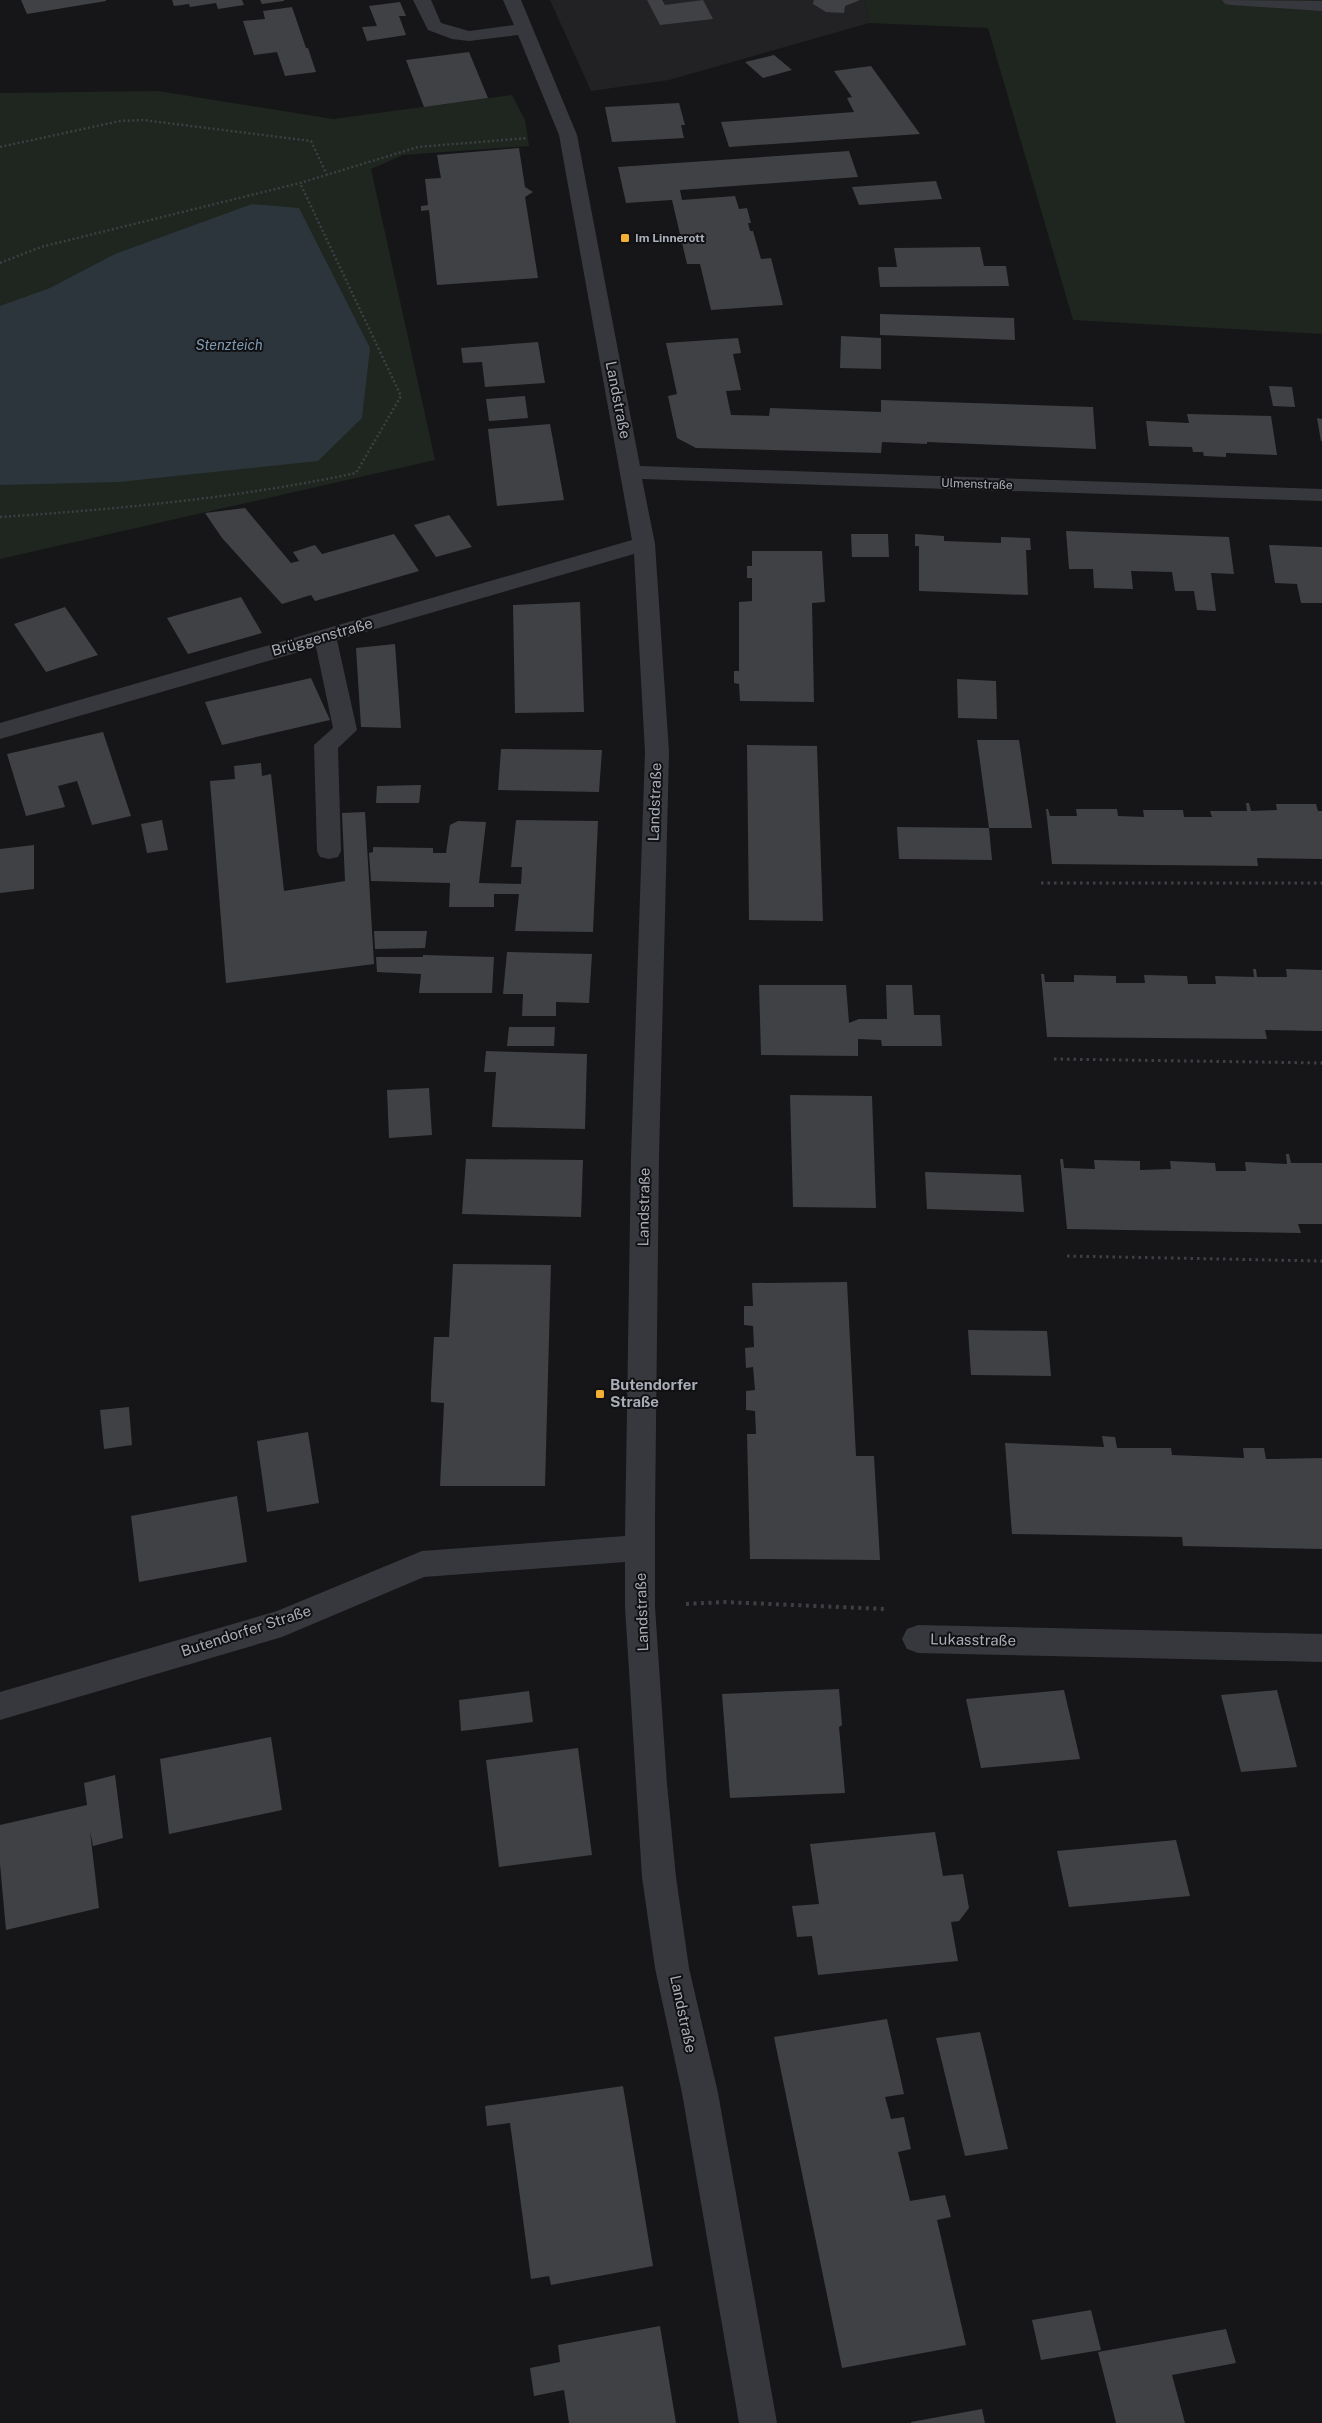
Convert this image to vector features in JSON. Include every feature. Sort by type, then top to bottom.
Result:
[{"type":"street","points":[[422,0],[434,26],[458,35],[524,30]]},
{"type":"street","name":"Landstraße","points":[[512,0],[568,135],[644,544],[657,752],[645,1157],[640,1607],[651,1784],[660,1877],[671,1959],[700,2093],[758,2423]]},
{"type":"street","points":[[1230,0],[1322,6]]},
{"type":"street","name":"Ulmenstraße","points":[[632,472],[1322,495]]},
{"type":"street","name":"Brüggenstraße","points":[[0,731],[644,544]]},
{"type":"street","points":[[325,636],[345,730],[326,745],[329,851]]},
{"type":"street","name":"Butendorfer Straße","points":[[0,1706],[282,1623],[422,1564],[640,1548]]},
{"type":"street","name":"Lukasstraße","points":[[918,1639],[1322,1648]]},
{"type":"path","points":[[0,147],[120,121],[143,120],[311,141],[327,175]]},
{"type":"path","points":[[0,263],[41,247],[300,183],[418,147],[568,135]]},
{"type":"path","points":[[0,517],[123,509],[302,486],[356,473],[401,396],[300,183]]},
{"type":"path","points":[[1041,883],[1322,883]]},
{"type":"path","points":[[1054,1059],[1322,1063]]},
{"type":"path","points":[[1067,1256],[1322,1261]]},
{"type":"path","name":"Lukasstraße","points":[[640,1607],[724,1602],[897,1609],[918,1639]]},
{"type":"shaded area","points":[[550,0],[865,0],[869,23],[669,80],[591,91]]},
{"type":"shaded area","points":[[865,0],[1322,0],[1322,334],[1073,320],[988,28],[869,23]]},
{"type":"shaded area","points":[[158,91],[333,119],[512,95],[525,120],[529,146],[403,155],[371,169],[435,460],[0,559],[0,93]]},
{"type":"water","name":"Stenzteich","points":[[252,204],[299,208],[370,348],[362,418],[318,461],[119,482],[0,485],[0,306],[50,288],[115,254]]},
{"type":"building","points":[[21,0],[106,0],[106,1],[27,14]]},
{"type":"building","points":[[172,0],[242,0],[244,5],[218,9],[216,3],[190,7],[189,4],[174,6]]},
{"type":"building","points":[[260,0],[284,0],[284,1],[262,4]]},
{"type":"building","points":[[647,0],[662,0],[665,5],[703,0],[713,19],[660,25]]},
{"type":"building","points":[[814,0],[860,0],[845,6],[844,13],[826,12],[813,4]]},
{"type":"building","points":[[400,2],[406,16],[399,16],[406,35],[367,41],[362,27],[377,26],[369,6]]},
{"type":"building","points":[[292,7],[316,72],[285,76],[277,52],[254,55],[243,21],[265,19],[263,11]]},
{"type":"building","points":[[469,52],[488,98],[424,107],[406,60]]},
{"type":"building","points":[[774,55],[792,70],[763,78],[745,62]]},
{"type":"building","points":[[871,66],[920,134],[729,147],[721,122],[854,112],[847,98],[852,97],[834,71]]},
{"type":"building","points":[[679,103],[685,125],[681,125],[684,138],[612,142],[605,107]]},
{"type":"building","points":[[519,148],[525,187],[533,192],[525,197],[538,278],[437,285],[429,210],[421,211],[421,206],[428,205],[425,179],[441,178],[437,155]]},
{"type":"building","points":[[849,151],[858,177],[680,190],[682,200],[735,196],[739,209],[747,208],[751,223],[748,223],[750,231],[753,231],[761,259],[771,258],[783,305],[711,310],[700,264],[687,264],[672,200],[626,203],[618,167]]},
{"type":"building","points":[[936,181],[942,199],[859,205],[852,187]]},
{"type":"building","points":[[980,247],[984,266],[1006,266],[1009,286],[880,287],[878,267],[897,267],[894,248]]},
{"type":"building","points":[[880,314],[1014,318],[1015,340],[880,335]]},
{"type":"building","points":[[841,336],[881,338],[881,369],[840,368]]},
{"type":"building","points":[[738,338],[741,353],[733,354],[741,390],[726,391],[731,415],[769,416],[770,408],[881,412],[881,400],[1093,407],[1096,449],[927,442],[927,444],[882,442],[881,453],[696,448],[677,438],[668,396],[677,394],[666,343]]},
{"type":"building","points":[[538,342],[545,383],[485,387],[482,362],[463,363],[461,348]]},
{"type":"building","points":[[1269,386],[1292,387],[1295,407],[1273,406]]},
{"type":"building","points":[[525,396],[528,418],[489,421],[486,399]]},
{"type":"building","points":[[1187,414],[1271,416],[1277,455],[1226,453],[1226,457],[1204,456],[1203,452],[1193,452],[1192,447],[1149,446],[1146,421],[1189,423]]},
{"type":"building","points":[[1317,418],[1322,419],[1322,441],[1321,441]]},
{"type":"building","points":[[550,424],[564,500],[497,506],[488,429]]},
{"type":"building","points":[[245,508],[291,563],[299,561],[293,552],[315,545],[322,554],[394,534],[419,571],[315,601],[311,595],[282,604],[222,538],[205,513]]},
{"type":"building","points":[[449,515],[472,547],[436,557],[414,525]]},
{"type":"building","points":[[1066,531],[1229,537],[1234,574],[1211,573],[1216,611],[1197,610],[1194,591],[1175,591],[1172,572],[1131,571],[1133,589],[1094,588],[1093,569],[1069,569]]},
{"type":"building","points":[[851,534],[888,534],[889,557],[852,557]]},
{"type":"building","points":[[915,534],[944,536],[944,541],[1001,543],[1001,537],[1030,538],[1031,550],[1026,550],[1028,595],[919,591],[919,546],[915,546]]},
{"type":"building","points":[[1269,545],[1322,547],[1322,603],[1301,603],[1297,584],[1275,583]]},
{"type":"building","points":[[752,551],[822,551],[825,602],[812,603],[814,702],[740,701],[739,684],[734,683],[734,671],[739,671],[739,602],[752,601],[752,578],[747,578],[747,566],[752,566]]},
{"type":"building","points":[[241,597],[262,633],[188,654],[167,618]]},
{"type":"building","points":[[580,602],[584,712],[515,713],[513,605]]},
{"type":"building","points":[[65,607],[98,655],[46,672],[14,624]]},
{"type":"building","points":[[395,644],[401,728],[361,727],[356,648]]},
{"type":"building","points":[[311,678],[330,720],[222,745],[205,702]]},
{"type":"building","points":[[957,679],[996,681],[997,719],[958,718]]},
{"type":"building","points":[[103,732],[131,816],[92,825],[77,781],[58,786],[65,807],[26,816],[7,754]]},
{"type":"building","points":[[977,740],[1019,740],[1032,828],[989,828]]},
{"type":"building","points":[[747,745],[817,746],[823,921],[749,920]]},
{"type":"building","points":[[501,749],[602,750],[599,792],[498,790]]},
{"type":"building","points":[[261,763],[262,776],[271,774],[284,891],[345,881],[342,813],[365,812],[374,964],[226,983],[210,781],[235,779],[234,766]]},
{"type":"building","points":[[421,785],[419,803],[376,803],[377,786]]},
{"type":"building","points":[[1246,803],[1249,803],[1251,811],[1277,810],[1276,804],[1316,804],[1318,811],[1322,811],[1322,859],[1257,858],[1258,866],[1052,864],[1046,809],[1048,809],[1050,816],[1077,816],[1076,809],[1117,809],[1118,816],[1144,817],[1143,810],[1183,810],[1184,817],[1212,817],[1210,811],[1247,811]]},
{"type":"building","points":[[162,820],[168,850],[147,853],[141,824]]},
{"type":"building","points":[[516,820],[598,821],[593,932],[515,931],[519,894],[494,894],[494,907],[449,907],[450,883],[371,881],[369,853],[373,852],[373,847],[433,848],[433,853],[446,853],[450,825],[458,821],[486,822],[479,883],[521,884],[522,867],[511,867]]},
{"type":"building","points":[[897,827],[989,828],[992,860],[899,859]]},
{"type":"building","points":[[34,845],[34,889],[0,893],[0,849]]},
{"type":"building","points":[[374,931],[427,931],[425,948],[375,949]]},
{"type":"building","points":[[507,952],[592,954],[589,1003],[556,1002],[556,1016],[522,1016],[523,994],[503,994]]},
{"type":"building","points":[[423,955],[494,957],[492,993],[419,993],[421,974],[377,972],[376,957],[423,957]]},
{"type":"building","points":[[1253,969],[1256,969],[1257,977],[1287,977],[1286,969],[1322,970],[1322,1031],[1265,1030],[1267,1039],[1047,1037],[1041,974],[1044,974],[1045,982],[1074,982],[1074,975],[1116,976],[1116,983],[1145,983],[1144,975],[1187,976],[1188,984],[1216,984],[1215,976],[1254,977]]},
{"type":"building","points":[[759,985],[846,985],[849,1023],[859,1019],[887,1019],[886,985],[912,985],[914,1015],[940,1015],[942,1046],[882,1046],[881,1040],[858,1039],[858,1056],[761,1055]]},
{"type":"building","points":[[509,1027],[555,1027],[554,1046],[507,1046]]},
{"type":"building","points":[[486,1051],[587,1054],[585,1129],[492,1127],[496,1072],[484,1072]]},
{"type":"building","points":[[429,1088],[432,1135],[389,1138],[387,1090]]},
{"type":"building","points":[[790,1095],[872,1096],[876,1208],[793,1207]]},
{"type":"building","points":[[1286,1154],[1289,1154],[1291,1163],[1322,1163],[1322,1224],[1298,1224],[1301,1233],[1067,1229],[1060,1159],[1063,1159],[1064,1168],[1095,1169],[1094,1160],[1140,1161],[1140,1170],[1171,1169],[1170,1161],[1215,1163],[1216,1171],[1246,1171],[1245,1162],[1287,1164]]},
{"type":"building","points":[[466,1159],[583,1160],[581,1217],[462,1214]]},
{"type":"building","points":[[925,1172],[1021,1175],[1024,1212],[927,1209]]},
{"type":"building","points":[[453,1264],[551,1265],[545,1486],[440,1486],[444,1403],[431,1402],[434,1337],[449,1337]]},
{"type":"building","points":[[847,1282],[856,1456],[874,1456],[880,1560],[750,1559],[747,1434],[756,1434],[755,1411],[746,1410],[746,1391],[755,1390],[753,1367],[746,1368],[745,1348],[754,1347],[753,1326],[744,1325],[744,1306],[753,1306],[752,1283]]},
{"type":"building","points":[[968,1330],[1047,1331],[1051,1376],[971,1375]]},
{"type":"building","points":[[129,1407],[132,1445],[104,1449],[100,1410]]},
{"type":"building","points":[[308,1432],[319,1503],[267,1512],[257,1441]]},
{"type":"building","points":[[1102,1436],[1115,1437],[1117,1448],[1171,1448],[1172,1455],[1244,1458],[1243,1448],[1264,1448],[1266,1459],[1322,1458],[1322,1549],[1183,1546],[1182,1537],[1012,1534],[1005,1443],[1104,1447]]},
{"type":"building","points":[[237,1496],[247,1562],[139,1582],[131,1516]]},
{"type":"building","points":[[839,1689],[842,1725],[839,1727],[845,1793],[730,1798],[722,1694]]},
{"type":"building","points":[[1064,1690],[1080,1759],[981,1768],[966,1699]]},
{"type":"building","points":[[1277,1690],[1297,1767],[1241,1772],[1221,1695]]},
{"type":"building","points":[[529,1691],[533,1722],[461,1731],[459,1700]]},
{"type":"building","points":[[271,1737],[282,1810],[169,1834],[160,1759]]},
{"type":"building","points":[[578,1748],[592,1855],[499,1867],[486,1760]]},
{"type":"building","points":[[115,1775],[123,1838],[93,1846],[90,1831],[99,1908],[6,1930],[0,1864],[0,1825],[87,1805],[84,1783]]},
{"type":"building","points":[[935,1832],[943,1876],[963,1874],[969,1908],[959,1921],[951,1922],[958,1961],[818,1975],[812,1936],[797,1937],[792,1906],[819,1904],[810,1844]]},
{"type":"building","points":[[1176,1840],[1190,1896],[1069,1907],[1057,1851]]},
{"type":"building","points":[[887,2019],[904,2094],[885,2097],[891,2119],[904,2117],[911,2149],[898,2152],[910,2201],[945,2195],[951,2217],[937,2220],[966,2345],[842,2368],[774,2037]]},
{"type":"building","points":[[980,2032],[1008,2149],[965,2156],[936,2038]]},
{"type":"building","points":[[623,2086],[653,2266],[551,2285],[549,2276],[531,2279],[510,2123],[487,2126],[485,2106]]},
{"type":"building","points":[[1091,2310],[1101,2350],[1041,2360],[1032,2320]]},
{"type":"building","points":[[660,2326],[676,2423],[569,2423],[564,2390],[534,2396],[530,2368],[560,2362],[558,2345]]},
{"type":"building","points":[[1226,2329],[1236,2363],[1172,2375],[1185,2423],[1116,2423],[1098,2352]]},
{"type":"building","points":[[982,2409],[985,2423],[911,2423],[911,2422]]},
{"type":"place","name":"Im Linnerott","points":[[625,238]]},
{"type":"place","name":"Butendorfer Straße","points":[[600,1394]]}]
